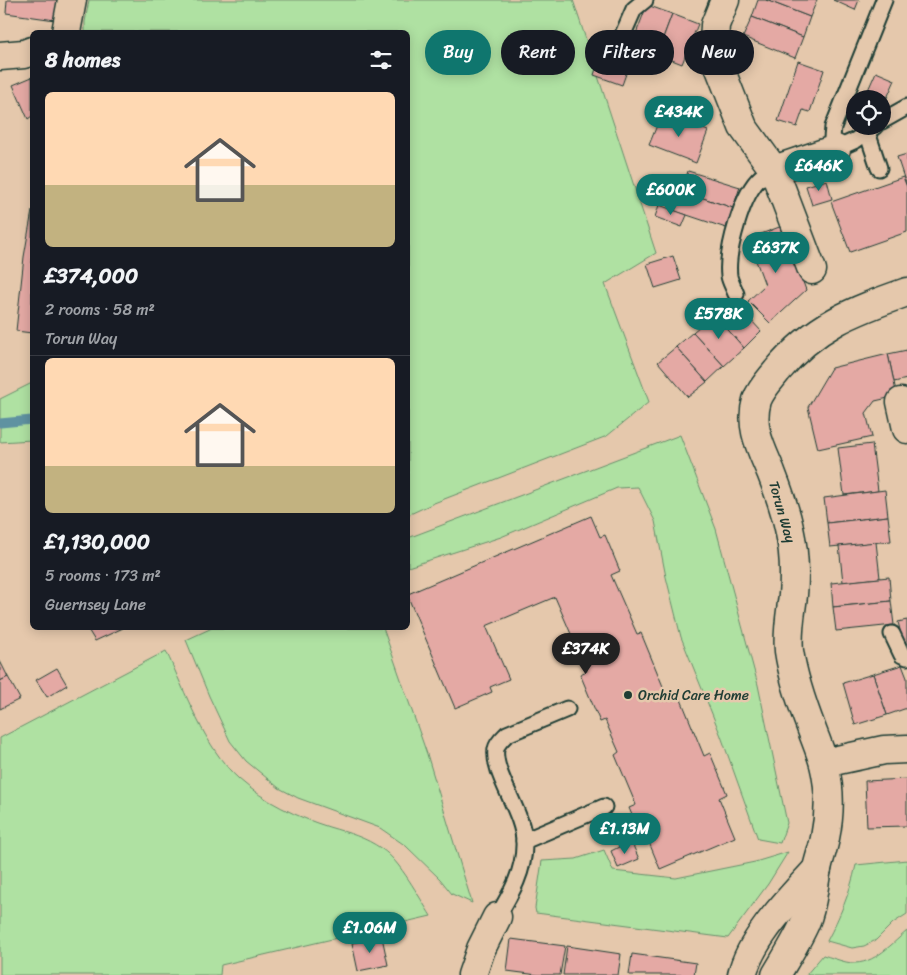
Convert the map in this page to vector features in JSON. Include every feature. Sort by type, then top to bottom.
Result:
[{"type":"street","points":[[66,30],[72,0]]},
{"type":"street","points":[[725,0],[715,25],[714,43],[717,61],[743,127],[774,170],[812,270]]},
{"type":"street","points":[[0,56],[30,52]]},
{"type":"street","points":[[774,170],[836,149]]},
{"type":"street","name":"Torun Way","points":[[776,975],[806,922],[829,813],[828,787],[824,763],[795,683],[789,648],[789,621],[793,594],[793,555],[790,529],[771,471],[758,444],[754,424],[755,409],[758,398],[768,382],[789,356],[813,335],[833,322],[907,292]]},
{"type":"street","points":[[901,402],[907,429]]},
{"type":"street","points":[[824,763],[884,750],[907,749]]},
{"type":"street","name":"Torun Way","points":[[742,975],[753,950],[771,921],[817,869]]},
{"type":"street","points":[[472,975],[497,917]]},
{"type":"lane","points":[[625,30],[634,9],[645,0]]},
{"type":"lane","points":[[863,135],[836,149],[832,138],[833,127],[884,0]]},
{"type":"lane","points":[[891,116],[907,107]]},
{"type":"lane","points":[[872,135],[879,168]]},
{"type":"lane","points":[[736,294],[729,277],[731,242],[740,212],[751,189],[760,178],[774,170]]},
{"type":"lane","points":[[892,634],[902,655],[907,657]]},
{"type":"lane","points":[[497,917],[514,887],[522,864],[524,841],[521,824],[496,761],[496,748],[500,741],[508,734],[567,708]]},
{"type":"lane","points":[[524,841],[604,807]]},
{"type":"green space","points":[[89,0],[573,0],[585,37],[585,75],[598,75],[656,253],[605,284],[649,402],[607,436],[410,514],[410,30],[85,30]]},
{"type":"green space","points":[[30,384],[30,440],[0,442],[0,399]]},
{"type":"green space","points":[[680,435],[716,529],[758,685],[787,823],[780,843],[758,839],[721,736],[681,637],[666,577],[655,521],[638,487],[617,488],[501,537],[410,566],[410,537]]},
{"type":"green space","points":[[208,630],[384,630],[427,754],[472,903],[452,894],[440,879],[406,846],[380,828],[298,798],[279,788],[246,761],[230,741],[186,640]]},
{"type":"green space","points":[[166,651],[206,736],[227,767],[239,779],[260,795],[282,808],[317,823],[363,838],[382,849],[402,870],[431,916],[221,965],[220,975],[0,975],[0,738]]},
{"type":"green space","points":[[604,850],[613,871],[676,878],[755,862],[788,852],[768,884],[728,938],[536,913],[535,908],[542,861],[576,859]]},
{"type":"green space","points":[[907,860],[907,914],[893,923],[876,940],[864,946],[852,948],[827,941],[844,904],[856,865]]},
{"type":"green space","points":[[907,931],[907,975],[806,975],[823,955],[855,963],[872,959]]},
{"type":"building","points":[[7,0],[58,0],[55,20],[6,13]]},
{"type":"building","points":[[758,0],[766,0],[810,17],[803,37],[752,17]]},
{"type":"building","points":[[766,0],[817,0],[810,17]]},
{"type":"building","points":[[833,0],[859,0],[855,10]]},
{"type":"building","points":[[647,5],[672,14],[666,30],[637,30]]},
{"type":"building","points":[[672,14],[698,24],[696,30],[684,30],[684,59],[682,64],[674,61],[674,30],[666,30]]},
{"type":"building","points":[[752,17],[803,37],[795,58],[754,41],[754,30],[746,30]]},
{"type":"building","points":[[798,61],[824,70],[810,112],[803,110],[797,127],[778,121]]},
{"type":"building","points":[[876,72],[895,80],[891,90],[868,90]]},
{"type":"building","points":[[594,75],[626,75],[622,85]]},
{"type":"building","points":[[30,78],[30,118],[28,119],[13,85]]},
{"type":"building","points":[[662,113],[708,131],[696,163],[649,145]]},
{"type":"building","points":[[907,154],[907,187],[897,157]]},
{"type":"building","points":[[688,171],[740,187],[733,208],[682,191]]},
{"type":"building","points":[[903,177],[907,187],[907,232],[850,252],[831,202]]},
{"type":"building","points":[[827,180],[832,199],[812,205],[806,186]]},
{"type":"building","points":[[682,191],[733,208],[726,228],[675,211]]},
{"type":"building","points":[[659,205],[687,215],[682,227],[655,217]]},
{"type":"building","points":[[30,222],[30,333],[16,331],[24,257]]},
{"type":"building","points":[[782,226],[806,290],[770,323],[748,301],[765,285],[748,239]]},
{"type":"building","points":[[673,256],[681,280],[655,288],[647,264]]},
{"type":"building","points":[[731,298],[761,331],[744,348],[714,314]]},
{"type":"building","points":[[714,314],[744,348],[724,366],[693,332]]},
{"type":"building","points":[[693,332],[724,366],[707,382],[676,347]]},
{"type":"building","points":[[676,347],[707,382],[688,397],[658,362]]},
{"type":"building","points":[[907,350],[907,379],[894,382],[888,354]]},
{"type":"building","points":[[888,354],[897,396],[875,401],[866,413],[872,437],[818,449],[808,407],[831,368]]},
{"type":"building","points":[[872,444],[878,491],[844,495],[838,448]]},
{"type":"building","points":[[885,490],[888,516],[827,523],[824,498]]},
{"type":"building","name":"Orchid Care Home","points":[[591,516],[600,537],[605,535],[620,571],[611,575],[637,634],[641,633],[669,701],[680,697],[704,756],[710,753],[727,794],[719,798],[735,837],[660,869],[648,840],[643,841],[629,808],[636,805],[615,755],[619,752],[605,720],[600,722],[580,674],[587,671],[555,597],[486,626],[509,679],[490,687],[492,692],[455,708],[410,602],[410,593]]},
{"type":"building","points":[[888,516],[891,541],[830,547],[827,523]]},
{"type":"building","points":[[876,542],[880,578],[843,582],[839,546]]},
{"type":"building","points":[[889,577],[891,601],[833,607],[831,583]]},
{"type":"building","points":[[891,601],[894,625],[836,631],[833,607]]},
{"type":"building","points":[[907,620],[907,645],[904,646],[898,622]]},
{"type":"building","points":[[88,630],[119,630],[95,641]]},
{"type":"building","points":[[0,661],[8,677],[0,681]]},
{"type":"building","points":[[902,665],[907,678],[907,708],[887,715],[873,674]]},
{"type":"building","points":[[57,668],[67,685],[47,697],[36,680]]},
{"type":"building","points":[[873,674],[887,715],[855,725],[843,683]]},
{"type":"building","points":[[8,677],[20,699],[0,709],[0,681]]},
{"type":"building","points":[[907,779],[907,826],[867,827],[865,781]]},
{"type":"building","points":[[631,841],[639,859],[618,868],[611,851]]},
{"type":"building","points":[[382,937],[388,965],[358,971],[352,943]]},
{"type":"building","points":[[511,939],[565,946],[560,975],[538,975],[507,971]]},
{"type":"building","points":[[567,946],[621,954],[618,975],[563,975]]},
{"type":"building","points":[[632,954],[696,963],[694,975],[629,975]]},
{"type":"waterway","points":[[0,423],[30,420]]},
{"type":"place","name":"Orchid Care Home","points":[[628,695]]}]
